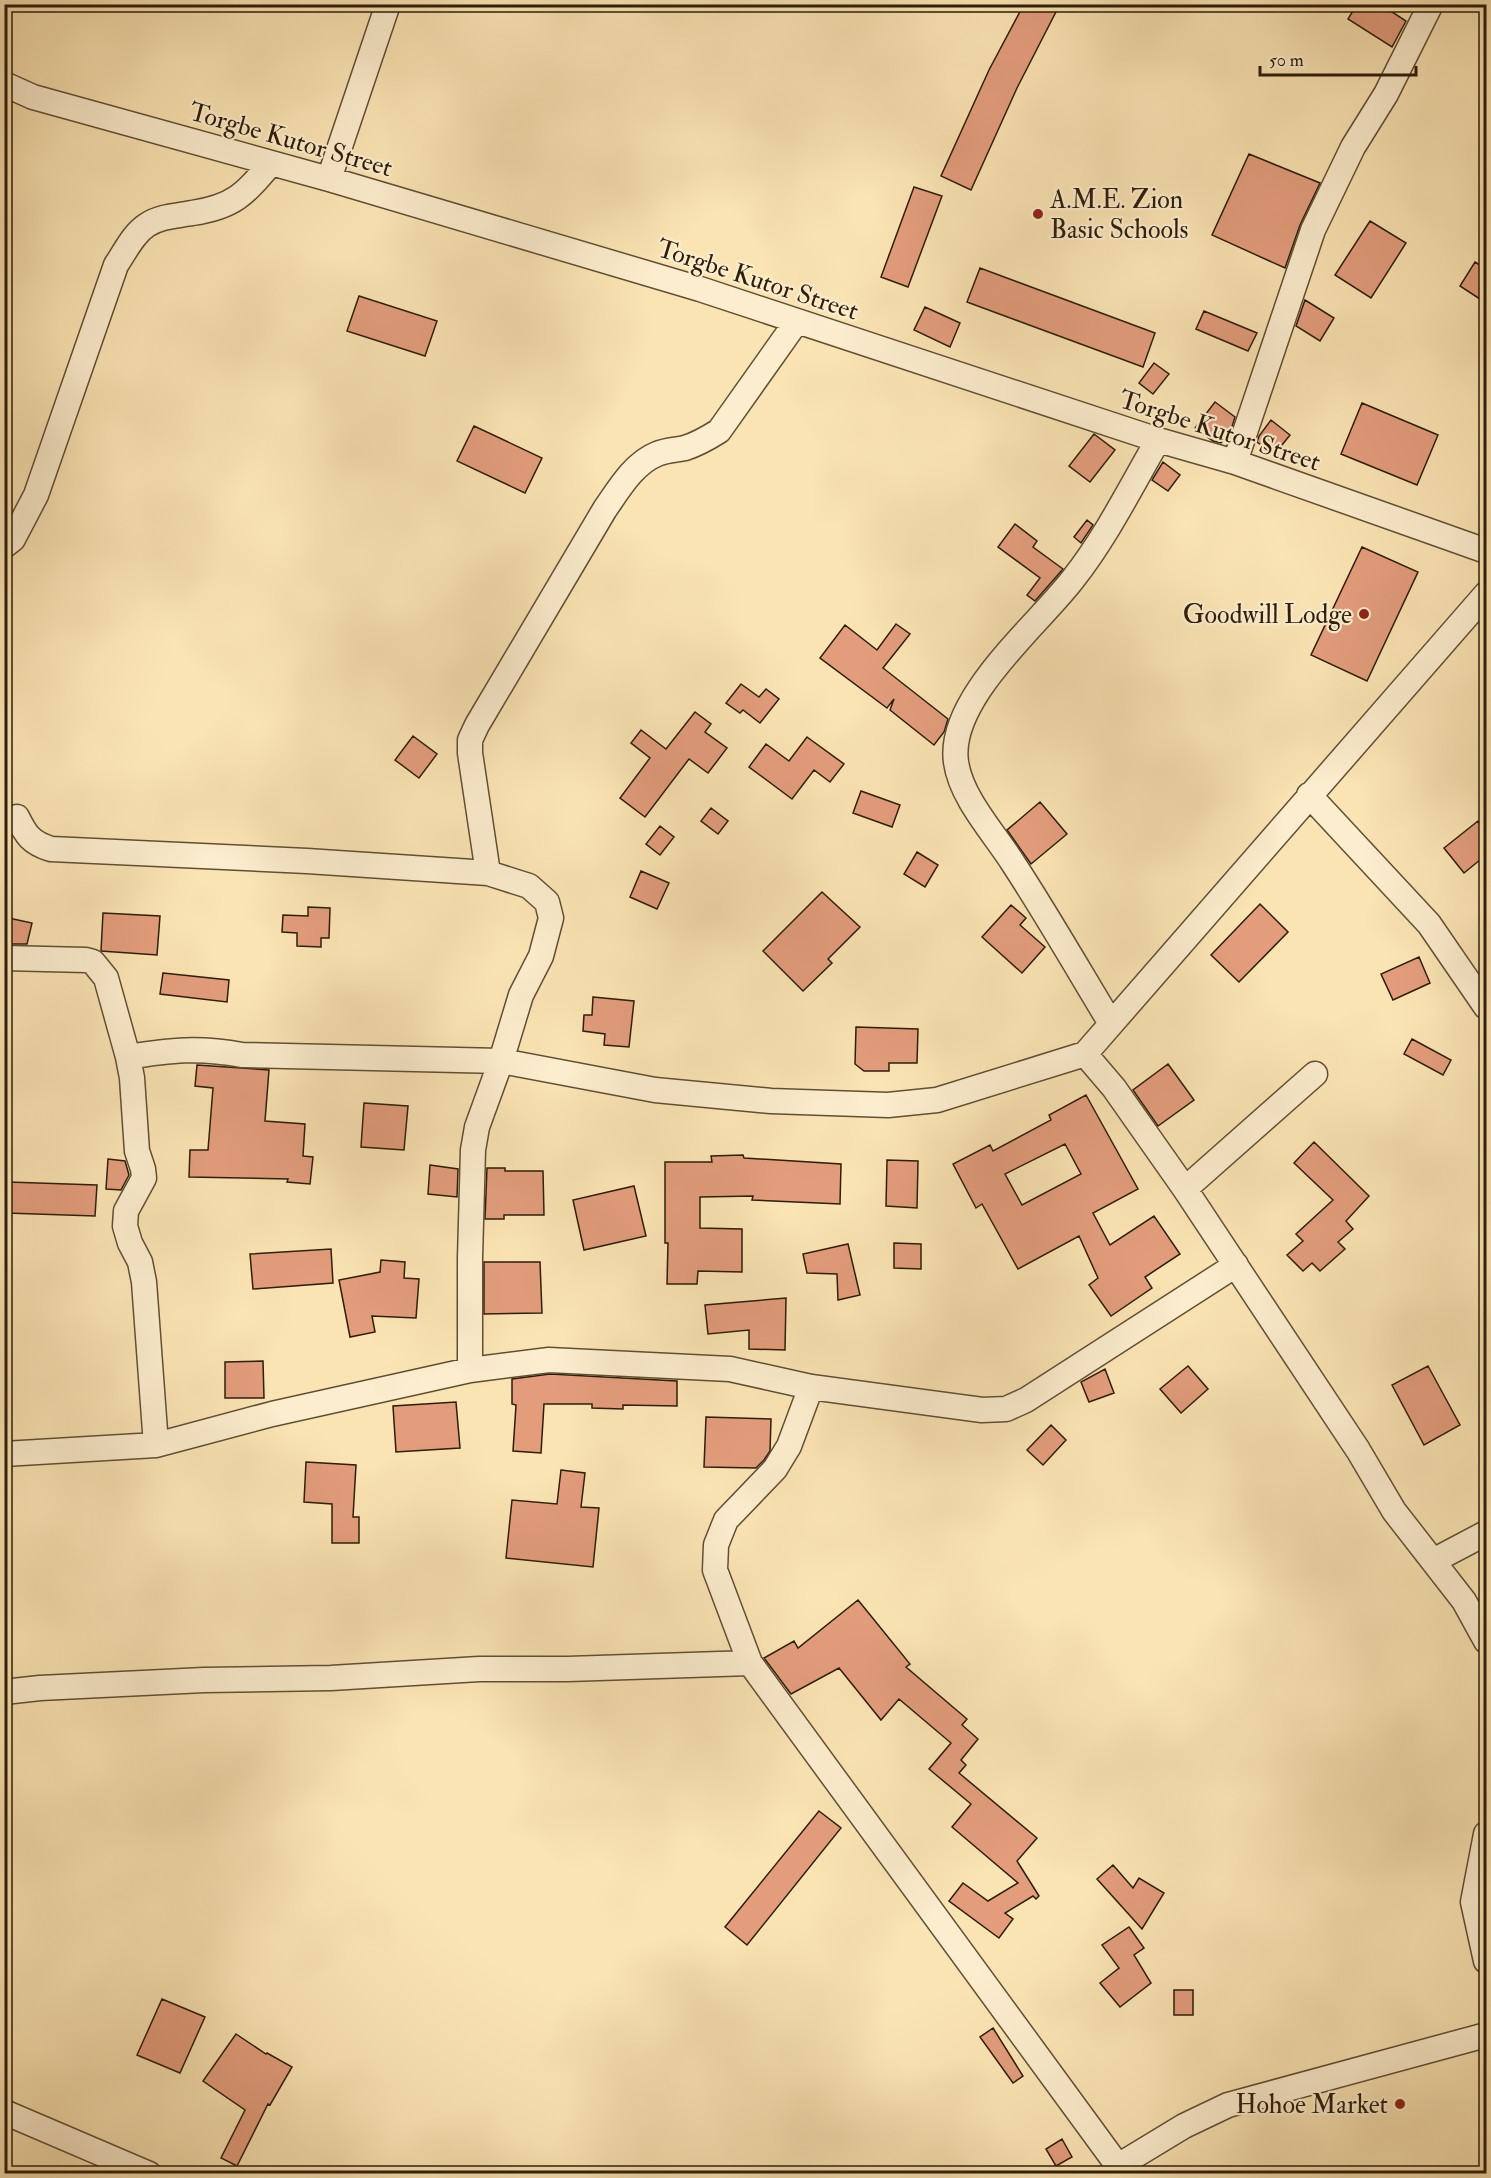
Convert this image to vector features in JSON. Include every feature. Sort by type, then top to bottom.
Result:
[{"type":"street","points":[[329,178],[388,4]]},
{"type":"street","points":[[1235,462],[1313,230],[1353,147],[1386,94],[1431,4]]},
{"type":"street","name":"Torgbe Kutor Street","points":[[4,84],[33,97],[329,178],[700,289],[1158,440],[1235,462],[1486,551]]},
{"type":"street","points":[[4,546],[13,539],[36,495],[116,266],[136,235],[146,225],[164,217],[224,206],[245,193],[271,163]]},
{"type":"street","points":[[489,873],[470,753],[470,741],[477,725],[605,509],[625,481],[641,465],[657,454],[704,441],[719,431],[797,321]]},
{"type":"street","points":[[1110,1022],[1014,865],[964,789],[956,761],[956,735],[965,714],[990,674],[1074,579],[1108,528],[1158,440]]},
{"type":"street","points":[[128,1057],[177,1049],[214,1050],[242,1055],[501,1061],[655,1090],[771,1101],[888,1105],[937,1100],[1084,1054],[1486,594]]},
{"type":"street","points":[[1309,795],[1429,924],[1486,1007]]},
{"type":"street","points":[[17,817],[27,836],[41,846],[51,849],[307,861],[489,873],[529,886],[547,902],[551,918],[540,956],[520,995],[501,1061],[477,1127],[473,1150],[470,1237],[470,1370]]},
{"type":"street","points":[[4,958],[86,960],[93,962],[106,978],[128,1057],[132,1078],[137,1151],[143,1168],[144,1178],[126,1211],[125,1226],[130,1243],[140,1262],[144,1282],[156,1445]]},
{"type":"street","points":[[1084,1054],[1114,1088],[1185,1189],[1358,1450],[1394,1511],[1464,1601],[1486,1641]]},
{"type":"street","points":[[1185,1189],[1315,1074]]},
{"type":"street","points":[[4,1454],[156,1445],[272,1414],[470,1370],[549,1360],[730,1369],[811,1387],[982,1410],[1006,1409],[1026,1400],[1236,1266]]},
{"type":"street","points":[[811,1387],[789,1446],[775,1469],[726,1520],[716,1545],[715,1570],[750,1662],[1120,2170],[1184,2126],[1228,2105],[1486,2036]]},
{"type":"street","points":[[1433,1561],[1486,1533]]},
{"type":"street","points":[[4,1692],[157,1682],[331,1678],[478,1669],[568,1669],[750,1662]]},
{"type":"street","points":[[1486,1834],[1473,1902],[1486,1962]]},
{"type":"street","points":[[4,2112],[149,2174]]},
{"type":"building","points":[[1024,4],[1060,4],[1017,88],[971,190],[941,176],[989,70]]},
{"type":"building","points":[[1357,4],[1380,4],[1406,21],[1392,47],[1348,19]]},
{"type":"building","points":[[1249,154],[1320,183],[1300,225],[1285,268],[1212,235]]},
{"type":"building","points":[[914,187],[942,196],[908,287],[881,277]]},
{"type":"building","points":[[1370,221],[1406,243],[1371,298],[1335,275]]},
{"type":"building","points":[[1475,262],[1486,269],[1486,303],[1460,286]]},
{"type":"building","points":[[980,268],[1155,333],[1143,367],[967,302]]},
{"type":"building","points":[[359,296],[437,321],[425,356],[347,331]]},
{"type":"building","points":[[1305,300],[1334,318],[1320,341],[1296,326]]},
{"type":"building","points":[[925,307],[960,323],[950,347],[914,330]]},
{"type":"building","points":[[1204,311],[1257,333],[1248,351],[1196,329]]},
{"type":"building","points":[[1154,363],[1169,374],[1153,394],[1139,383]]},
{"type":"building","points":[[1215,402],[1235,417],[1231,430],[1221,443],[1213,441],[1195,428]]},
{"type":"building","points":[[1362,403],[1438,435],[1417,485],[1341,454]]},
{"type":"building","points":[[1271,420],[1290,435],[1274,455],[1257,442]]},
{"type":"building","points":[[474,426],[542,458],[525,493],[457,461]]},
{"type":"building","points":[[1094,434],[1115,450],[1090,482],[1069,466]]},
{"type":"building","points":[[1163,462],[1180,475],[1168,491],[1152,480]]},
{"type":"building","points":[[1087,520],[1093,525],[1081,543],[1074,537]]},
{"type":"building","points":[[1015,524],[1037,541],[1033,547],[1063,569],[1035,601],[1027,595],[1040,578],[998,547]]},
{"type":"building","name":"Goodwill Lodge","points":[[1362,547],[1418,572],[1367,681],[1311,655]]},
{"type":"building","points":[[896,624],[910,634],[883,668],[948,719],[944,732],[934,745],[890,710],[894,699],[887,708],[820,658],[845,625],[877,650]]},
{"type":"building","points":[[741,684],[759,697],[766,689],[779,699],[760,723],[743,710],[740,713],[726,703]]},
{"type":"building","points":[[695,712],[711,724],[705,732],[727,748],[708,773],[689,759],[645,817],[620,798],[650,758],[631,743],[641,730],[666,749]]},
{"type":"building","points":[[413,736],[437,754],[419,778],[395,760]]},
{"type":"building","points":[[807,737],[844,764],[830,782],[814,770],[792,799],[749,767],[766,744],[789,761]]},
{"type":"building","points":[[861,791],[900,805],[892,827],[853,813]]},
{"type":"building","points":[[1040,802],[1067,834],[1031,864],[1007,830]]},
{"type":"building","points":[[711,808],[728,821],[718,834],[701,821]]},
{"type":"building","points":[[1478,821],[1486,831],[1486,855],[1464,873],[1444,848]]},
{"type":"building","points":[[660,826],[674,837],[660,855],[646,844]]},
{"type":"building","points":[[917,852],[938,865],[925,887],[904,874]]},
{"type":"building","points":[[641,871],[669,883],[657,909],[630,897]]},
{"type":"building","points":[[822,892],[860,927],[828,959],[832,963],[803,991],[763,951]]},
{"type":"building","points":[[1260,904],[1288,932],[1239,982],[1211,955]]},
{"type":"building","points":[[1011,905],[1026,918],[1020,925],[1045,947],[1022,973],[982,937]]},
{"type":"building","points":[[308,907],[330,908],[329,938],[321,938],[321,947],[297,946],[297,933],[282,932],[283,915],[308,916]]},
{"type":"building","points":[[103,913],[160,916],[157,955],[101,951]]},
{"type":"building","points":[[4,917],[32,923],[27,944],[4,944]]},
{"type":"building","points":[[1419,957],[1430,983],[1393,1000],[1381,974]]},
{"type":"building","points":[[163,973],[229,980],[227,1002],[160,994]]},
{"type":"building","points":[[593,997],[634,1001],[629,1047],[604,1045],[605,1034],[583,1031],[584,1015],[592,1015]]},
{"type":"building","points":[[856,1027],[918,1029],[917,1063],[889,1063],[889,1071],[864,1071],[855,1064]]},
{"type":"building","points":[[1412,1039],[1451,1060],[1443,1075],[1404,1054]]},
{"type":"building","points":[[1168,1064],[1194,1100],[1158,1126],[1133,1090]]},
{"type":"building","points":[[197,1065],[269,1070],[265,1121],[305,1124],[303,1156],[313,1157],[310,1184],[287,1182],[288,1179],[189,1177],[190,1150],[208,1150],[213,1088],[195,1086]]},
{"type":"building","points":[[1086,1095],[1138,1189],[1093,1213],[1110,1245],[1154,1216],[1180,1254],[1145,1277],[1152,1288],[1111,1316],[1089,1285],[1098,1278],[1079,1236],[1018,1269],[982,1204],[976,1208],[953,1164],[990,1145],[993,1151],[1051,1120],[1049,1115]],"holes":[[[1065,1144],[1081,1174],[1022,1205],[1005,1174]]]},
{"type":"building","points":[[364,1103],[408,1106],[404,1150],[361,1147]]},
{"type":"building","points":[[1314,1142],[1369,1196],[1346,1221],[1353,1229],[1338,1242],[1345,1249],[1320,1271],[1312,1263],[1303,1271],[1287,1255],[1303,1241],[1296,1234],[1333,1200],[1294,1163]]},
{"type":"building","points":[[743,1155],[744,1158],[841,1164],[840,1204],[752,1200],[753,1196],[700,1197],[700,1228],[742,1229],[742,1272],[698,1271],[697,1284],[667,1284],[665,1162],[712,1162],[711,1156]]},
{"type":"building","points":[[108,1159],[125,1161],[129,1175],[121,1190],[106,1189]]},
{"type":"building","points":[[887,1160],[918,1161],[917,1208],[886,1206]]},
{"type":"building","points":[[430,1165],[458,1169],[457,1197],[428,1194]]},
{"type":"building","points":[[487,1168],[505,1168],[505,1171],[543,1171],[544,1215],[504,1215],[504,1219],[485,1219]]},
{"type":"building","points":[[8,1182],[97,1185],[95,1216],[6,1213]]},
{"type":"building","points":[[634,1186],[646,1236],[584,1250],[573,1200]]},
{"type":"building","points":[[894,1243],[921,1244],[921,1269],[894,1268]]},
{"type":"building","points":[[848,1244],[860,1295],[838,1300],[837,1274],[807,1273],[803,1254]]},
{"type":"building","points":[[331,1249],[333,1283],[253,1289],[250,1254]]},
{"type":"building","points":[[381,1260],[405,1262],[404,1278],[419,1279],[416,1318],[372,1316],[375,1332],[350,1337],[339,1280],[380,1272]]},
{"type":"building","points":[[484,1262],[540,1262],[542,1313],[484,1314]]},
{"type":"building","points":[[786,1298],[785,1350],[749,1349],[749,1330],[708,1334],[705,1305]]},
{"type":"building","points":[[263,1361],[264,1398],[225,1398],[225,1362]]},
{"type":"building","points":[[1188,1366],[1208,1389],[1181,1413],[1160,1389]]},
{"type":"building","points":[[1428,1366],[1460,1425],[1424,1445],[1392,1385]]},
{"type":"building","points":[[1105,1369],[1114,1393],[1089,1402],[1081,1382]]},
{"type":"building","points":[[550,1374],[677,1381],[677,1406],[623,1405],[623,1409],[592,1408],[592,1404],[544,1404],[541,1453],[513,1451],[516,1405],[512,1404],[512,1379]]},
{"type":"building","points":[[456,1402],[460,1448],[396,1452],[393,1406]]},
{"type":"building","points":[[706,1417],[771,1419],[770,1451],[756,1468],[704,1467]]},
{"type":"building","points":[[1051,1425],[1066,1440],[1043,1465],[1027,1450]]},
{"type":"building","points":[[306,1462],[356,1465],[353,1517],[359,1517],[359,1543],[332,1543],[332,1504],[304,1502]]},
{"type":"building","points":[[561,1470],[585,1473],[581,1507],[599,1508],[593,1567],[506,1558],[512,1500],[557,1504]]},
{"type":"building","points":[[858,1600],[910,1664],[906,1667],[967,1719],[962,1725],[978,1739],[961,1760],[966,1765],[959,1773],[1037,1838],[1017,1861],[1039,1896],[1036,1899],[1033,1896],[1005,1913],[1013,1919],[999,1938],[949,1901],[963,1883],[988,1901],[1018,1883],[952,1827],[971,1804],[929,1769],[951,1743],[899,1699],[881,1720],[839,1668],[791,1694],[764,1658],[794,1641],[798,1648]]},
{"type":"building","points":[[819,1811],[841,1828],[747,1945],[725,1927]]},
{"type":"building","points":[[1113,1865],[1133,1888],[1139,1878],[1164,1893],[1142,1929],[1097,1879]]},
{"type":"building","points":[[1129,1927],[1144,1948],[1134,1955],[1151,1983],[1120,2007],[1100,1983],[1119,1968],[1102,1945]]},
{"type":"building","points":[[1174,1990],[1193,1990],[1193,2015],[1174,2015]]},
{"type":"building","points":[[162,1999],[205,2017],[180,2073],[137,2055]]},
{"type":"building","points":[[993,2028],[1023,2076],[1013,2083],[980,2037]]},
{"type":"building","points":[[236,2034],[266,2054],[292,2067],[270,2105],[268,2104],[237,2166],[221,2158],[245,2110],[203,2081]]},
{"type":"building","points":[[1062,2139],[1072,2157],[1056,2166],[1046,2149]]},
{"type":"place","name":"A.M.E. Zion Basic Schools","points":[[1038,214]]},
{"type":"place","name":"Goodwill Lodge","points":[[1364,614]]},
{"type":"place","name":"Hohoe Market","points":[[1400,2104]]}]
